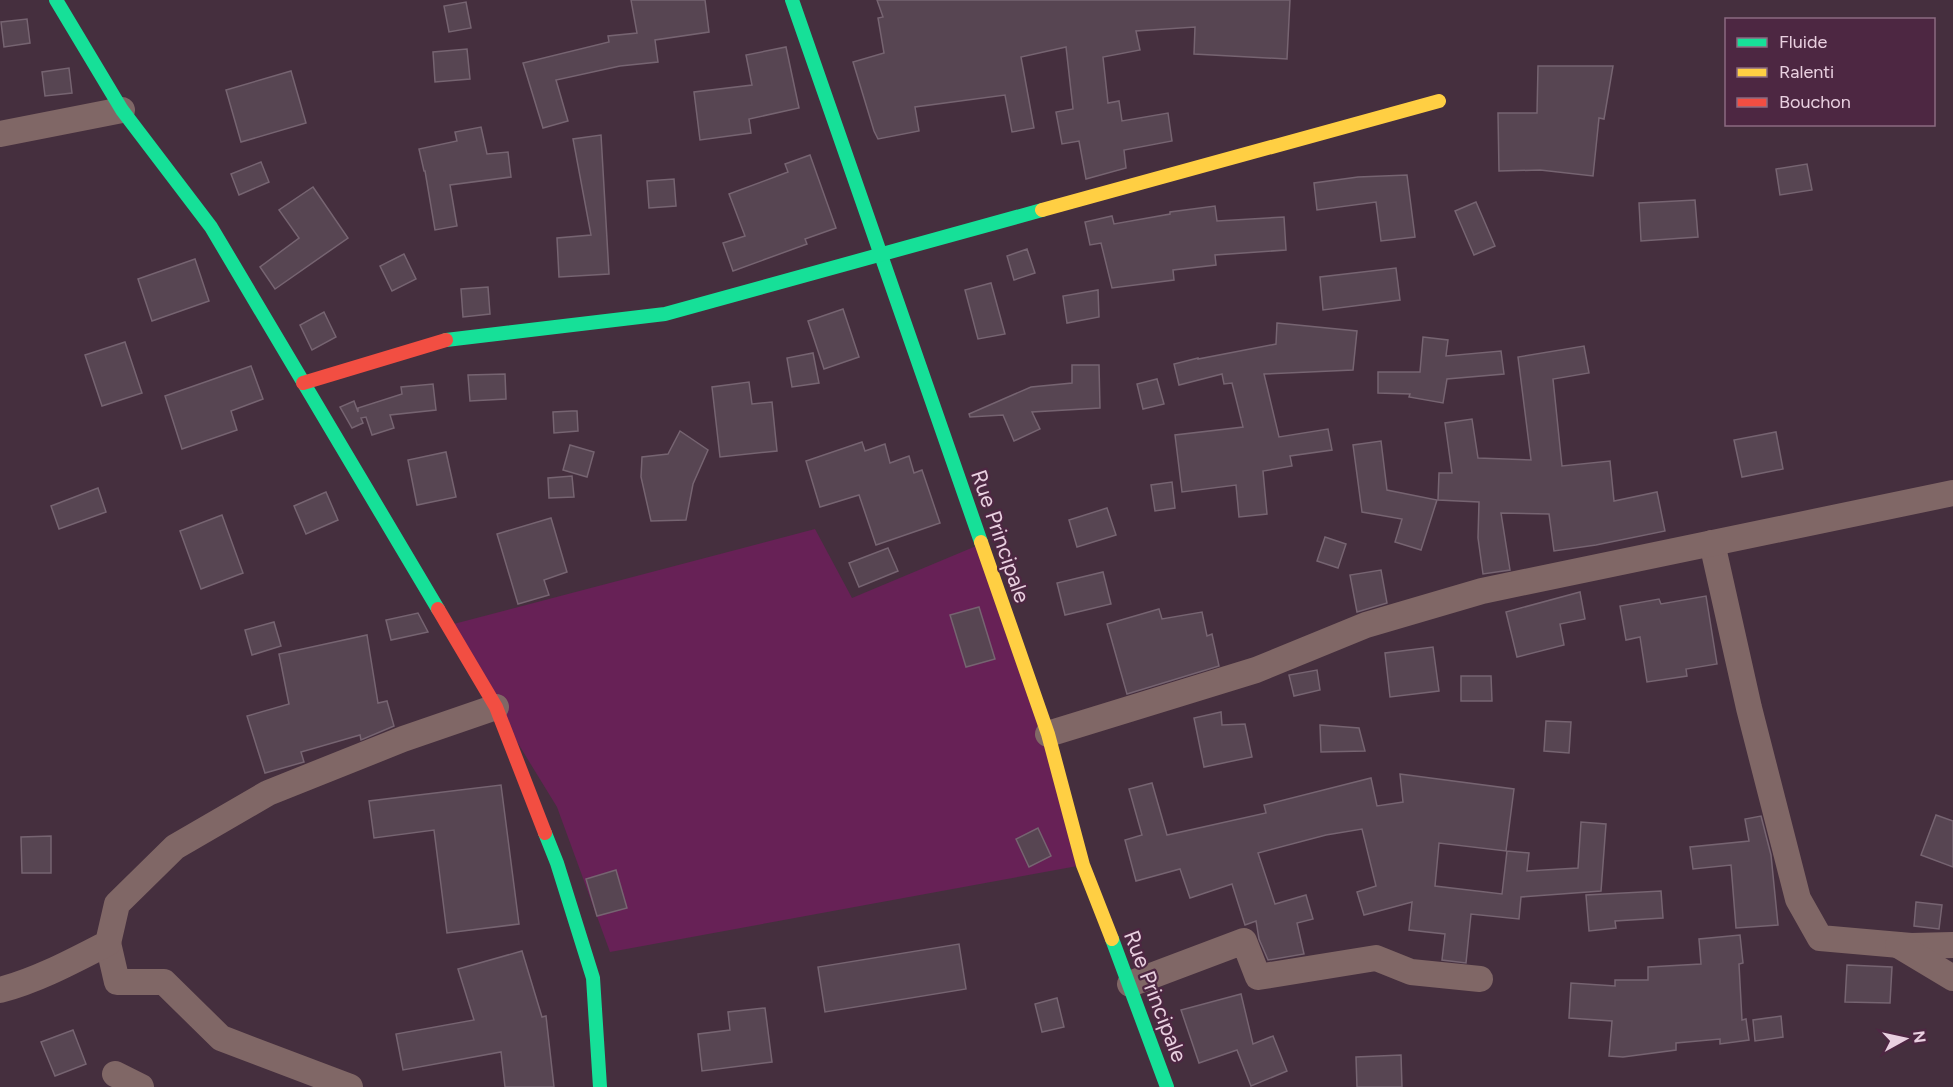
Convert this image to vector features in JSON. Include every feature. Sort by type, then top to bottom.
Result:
[{"type":"street","points":[[56,0],[122,110],[211,227],[496,707],[556,863],[593,978],[600,1087]]},
{"type":"street","name":"Rue Principale","points":[[792,0],[879,255],[1048,734],[1083,865],[1130,984],[1167,1087]]},
{"type":"street","points":[[303,383],[441,341],[665,314],[1439,101]]},
{"type":"street","points":[[0,135],[122,110]]},
{"type":"street","points":[[1048,734],[1256,670],[1366,626],[1471,594],[1953,493]]},
{"type":"street","points":[[1712,543],[1749,708],[1798,899],[1820,938],[1897,945],[1953,945]]},
{"type":"street","points":[[350,1087],[220,1038],[164,982],[117,982],[108,944],[117,904],[175,847],[268,793],[403,739],[496,707]]},
{"type":"street","points":[[1130,984],[1244,941],[1258,977],[1376,957],[1411,972],[1480,979]]},
{"type":"street","points":[[0,990],[19,985],[57,969],[108,944]]},
{"type":"street","points":[[1897,945],[1953,978]]},
{"type":"street","points":[[115,1074],[141,1087]]},
{"type":"shaded area","points":[[815,529],[852,598],[981,544],[1083,865],[610,952],[557,807],[446,626]]},
{"type":"building","points":[[631,0],[705,0],[709,32],[655,40],[658,62],[620,66],[556,80],[568,121],[543,128],[523,63],[609,42],[608,36],[637,33]]},
{"type":"building","points":[[877,0],[1290,0],[1287,59],[1194,54],[1195,27],[1136,31],[1140,50],[1103,57],[1108,103],[1119,101],[1122,121],[1168,113],[1172,141],[1124,150],[1126,168],[1086,179],[1079,141],[1062,144],[1056,112],[1073,109],[1066,47],[1021,57],[1034,128],[1012,132],[1005,95],[915,107],[919,131],[878,139],[853,62],[884,53],[878,18],[883,17]]},
{"type":"building","points":[[466,2],[471,28],[449,32],[444,6]]},
{"type":"building","points":[[27,19],[30,43],[4,47],[1,22]]},
{"type":"building","points":[[786,47],[799,108],[749,119],[751,133],[700,140],[694,92],[752,85],[746,55]]},
{"type":"building","points":[[467,49],[470,79],[435,82],[433,52]]},
{"type":"building","points":[[1538,66],[1613,66],[1604,119],[1599,118],[1593,176],[1540,170],[1499,171],[1498,113],[1537,113]]},
{"type":"building","points":[[69,68],[72,93],[45,96],[42,72]]},
{"type":"building","points":[[291,71],[306,123],[241,142],[226,90]]},
{"type":"building","points":[[481,127],[487,154],[508,152],[511,177],[450,185],[457,226],[435,230],[419,149],[457,141],[455,132]]},
{"type":"building","points":[[601,135],[609,274],[559,277],[557,238],[591,235],[573,139]]},
{"type":"building","points":[[810,155],[836,228],[805,239],[807,244],[733,271],[723,243],[745,236],[729,194],[788,172],[785,164]]},
{"type":"building","points":[[261,162],[269,182],[239,195],[231,174]]},
{"type":"building","points":[[1807,164],[1812,190],[1780,195],[1776,169]]},
{"type":"building","points":[[1407,175],[1415,237],[1381,241],[1376,202],[1317,210],[1314,183],[1358,177]]},
{"type":"building","points":[[674,179],[676,206],[649,208],[647,181]]},
{"type":"building","points":[[313,187],[348,238],[275,289],[260,267],[299,238],[279,210]]},
{"type":"building","points":[[1695,200],[1698,237],[1641,241],[1639,203]]},
{"type":"building","points":[[1476,202],[1495,246],[1474,255],[1455,211]]},
{"type":"building","points":[[1215,206],[1217,221],[1284,217],[1286,250],[1215,255],[1216,265],[1173,270],[1174,280],[1112,288],[1101,243],[1090,245],[1085,222],[1112,216],[1114,224],[1170,214],[1170,212]]},
{"type":"building","points":[[1027,249],[1035,273],[1014,280],[1007,256]]},
{"type":"building","points":[[404,254],[416,279],[392,291],[380,266]]},
{"type":"building","points":[[195,259],[209,301],[152,321],[138,279]]},
{"type":"building","points":[[1396,268],[1400,300],[1323,310],[1320,277]]},
{"type":"building","points":[[991,283],[1005,334],[978,339],[965,290]]},
{"type":"building","points":[[488,287],[490,314],[463,317],[461,289]]},
{"type":"building","points":[[1098,290],[1099,317],[1067,323],[1063,296]]},
{"type":"building","points":[[843,309],[859,357],[824,369],[808,321]]},
{"type":"building","points":[[324,312],[336,337],[312,350],[300,325]]},
{"type":"building","points":[[1277,323],[1357,331],[1353,370],[1264,374],[1279,437],[1328,429],[1332,450],[1290,456],[1292,466],[1263,471],[1267,514],[1239,517],[1236,485],[1182,492],[1175,435],[1243,427],[1232,383],[1224,384],[1222,374],[1179,385],[1174,364],[1276,344]]},
{"type":"building","points":[[1423,337],[1448,340],[1446,356],[1501,351],[1504,374],[1447,379],[1443,403],[1409,397],[1410,394],[1378,393],[1378,372],[1420,372]]},
{"type":"building","points":[[125,342],[142,393],[102,406],[85,355]]},
{"type":"building","points":[[1584,346],[1589,373],[1553,379],[1562,466],[1610,461],[1614,501],[1657,492],[1665,531],[1554,551],[1549,514],[1501,513],[1510,570],[1483,574],[1478,538],[1479,502],[1438,500],[1439,473],[1452,473],[1445,423],[1472,419],[1478,458],[1531,460],[1518,357]]},
{"type":"building","points":[[813,353],[819,383],[792,387],[787,358]]},
{"type":"building","points":[[1072,365],[1099,365],[1100,408],[1032,412],[1040,429],[1014,441],[1003,415],[970,417],[969,414],[1031,387],[1072,383]]},
{"type":"building","points":[[251,366],[263,399],[231,411],[237,430],[182,449],[165,396]]},
{"type":"building","points":[[505,374],[506,399],[470,401],[468,375]]},
{"type":"building","points":[[1157,379],[1164,404],[1143,409],[1137,384]]},
{"type":"building","points":[[749,382],[752,404],[772,402],[777,451],[720,457],[712,387]]},
{"type":"building","points":[[433,384],[436,410],[390,415],[394,428],[372,435],[366,417],[361,418],[363,423],[352,428],[340,407],[354,401],[358,412],[358,408],[402,394],[401,387]]},
{"type":"building","points":[[577,411],[578,431],[554,433],[553,412]]},
{"type":"building","points":[[680,431],[708,450],[693,484],[686,520],[651,521],[641,477],[642,457],[668,454]]},
{"type":"building","points":[[1776,432],[1783,469],[1742,477],[1734,440]]},
{"type":"building","points":[[1381,441],[1387,490],[1437,500],[1421,550],[1395,542],[1402,519],[1362,512],[1353,445]]},
{"type":"building","points":[[862,442],[865,451],[885,444],[890,463],[909,456],[914,473],[922,470],[940,523],[876,545],[859,495],[820,507],[806,461]]},
{"type":"building","points":[[570,445],[594,452],[587,477],[563,470]]},
{"type":"building","points":[[446,452],[456,497],[417,505],[408,460]]},
{"type":"building","points":[[572,476],[574,497],[549,498],[548,478]]},
{"type":"building","points":[[1172,482],[1175,508],[1155,511],[1151,485]]},
{"type":"building","points":[[98,488],[106,512],[59,529],[51,506]]},
{"type":"building","points":[[326,492],[338,520],[306,534],[294,506]]},
{"type":"building","points":[[1107,508],[1116,535],[1077,547],[1069,520]]},
{"type":"building","points":[[222,515],[243,573],[201,589],[180,531]]},
{"type":"building","points":[[551,518],[567,572],[544,580],[549,595],[518,604],[497,534]]},
{"type":"building","points":[[1325,537],[1346,544],[1338,568],[1317,561]]},
{"type":"building","points":[[888,548],[898,571],[859,587],[849,563]]},
{"type":"building","points":[[1381,570],[1387,603],[1357,612],[1350,575]]},
{"type":"building","points":[[1103,572],[1111,604],[1065,615],[1057,583]]},
{"type":"building","points":[[1580,592],[1585,619],[1560,624],[1564,645],[1517,657],[1506,612]]},
{"type":"building","points":[[1706,596],[1717,664],[1686,669],[1687,676],[1647,682],[1640,637],[1626,640],[1620,606],[1659,599],[1661,604]]},
{"type":"building","points":[[979,607],[995,659],[966,667],[950,615]]},
{"type":"building","points":[[1159,609],[1162,619],[1202,612],[1207,636],[1212,634],[1219,666],[1127,694],[1107,624]]},
{"type":"building","points":[[418,613],[428,632],[391,640],[386,620]]},
{"type":"building","points":[[274,622],[281,646],[252,655],[245,630]]},
{"type":"building","points":[[367,635],[378,703],[387,701],[394,726],[361,740],[360,735],[301,752],[304,762],[265,773],[247,716],[289,704],[279,654]]},
{"type":"building","points":[[1433,647],[1439,691],[1390,697],[1385,653]]},
{"type":"building","points":[[1317,670],[1320,690],[1294,696],[1289,675]]},
{"type":"building","points":[[1461,676],[1491,676],[1492,701],[1461,701]]},
{"type":"building","points":[[1221,712],[1222,725],[1245,724],[1252,757],[1204,767],[1194,718]]},
{"type":"building","points":[[1546,721],[1571,722],[1569,753],[1544,751]]},
{"type":"building","points":[[1320,725],[1359,728],[1365,751],[1321,752]]},
{"type":"building","points":[[1400,774],[1514,789],[1506,851],[1439,843],[1435,886],[1502,894],[1507,851],[1529,853],[1527,871],[1578,868],[1581,822],[1606,824],[1601,891],[1521,897],[1519,919],[1471,914],[1466,963],[1442,960],[1445,934],[1409,930],[1412,902],[1364,915],[1357,892],[1376,886],[1362,829],[1326,835],[1258,853],[1275,904],[1306,895],[1313,919],[1297,923],[1304,954],[1268,960],[1259,939],[1256,921],[1245,925],[1232,884],[1190,898],[1180,869],[1136,881],[1125,840],[1142,835],[1129,789],[1152,783],[1167,835],[1266,813],[1264,805],[1371,778],[1377,806],[1403,802]]},
{"type":"building","points":[[501,785],[519,924],[447,933],[434,830],[374,838],[369,801]]},
{"type":"building","points":[[1936,815],[1953,821],[1953,867],[1921,855]]},
{"type":"building","points":[[1761,816],[1771,855],[1778,925],[1736,928],[1731,865],[1693,869],[1690,847],[1749,841],[1745,819]]},
{"type":"building","points":[[1038,828],[1051,856],[1029,867],[1016,839]]},
{"type":"building","points":[[51,836],[51,873],[22,873],[21,837]]},
{"type":"building","points":[[616,870],[627,908],[597,916],[586,879]]},
{"type":"building","points":[[1661,891],[1663,918],[1615,921],[1616,928],[1589,931],[1586,895]]},
{"type":"building","points":[[1916,902],[1942,905],[1939,929],[1914,926]]},
{"type":"building","points":[[1740,935],[1743,963],[1739,964],[1742,1020],[1746,1019],[1749,1040],[1720,1044],[1720,1039],[1676,1043],[1676,1050],[1623,1057],[1609,1056],[1612,1021],[1569,1018],[1571,983],[1615,986],[1615,980],[1648,980],[1648,967],[1701,964],[1699,939]]},
{"type":"building","points":[[959,944],[966,989],[825,1012],[818,967]]},
{"type":"building","points":[[522,951],[542,1017],[546,1016],[554,1087],[505,1087],[501,1052],[403,1070],[396,1034],[474,1020],[458,969]]},
{"type":"building","points":[[1847,965],[1892,967],[1890,1003],[1845,1002]]},
{"type":"building","points":[[1241,994],[1253,1044],[1273,1036],[1287,1071],[1251,1086],[1237,1050],[1199,1063],[1181,1010]]},
{"type":"building","points":[[1057,998],[1064,1027],[1042,1032],[1035,1004]]},
{"type":"building","points":[[765,1008],[772,1062],[702,1071],[698,1034],[730,1030],[728,1012]]},
{"type":"building","points":[[1781,1016],[1783,1037],[1755,1041],[1753,1020]]},
{"type":"building","points":[[73,1030],[86,1064],[55,1076],[41,1042]]},
{"type":"building","points":[[1401,1055],[1402,1087],[1357,1087],[1356,1057]]},
{"type":"traffic: fast","points":[[56,0],[122,110],[211,227],[438,609]]},
{"type":"traffic: fast","points":[[792,0],[981,542]]},
{"type":"traffic: fast","points":[[446,340],[665,314],[1042,210]]},
{"type":"traffic: fast","points":[[545,833],[557,863],[593,978],[600,1087]]},
{"type":"traffic: fast","points":[[1112,939],[1167,1087]]},
{"type":"traffic: slow","points":[[1042,210],[1439,101]]},
{"type":"traffic: slow","points":[[981,542],[1048,734],[1083,865],[1112,939]]},
{"type":"traffic: jam","points":[[303,383],[446,340]]},
{"type":"traffic: jam","points":[[438,609],[496,707],[545,833]]}]
